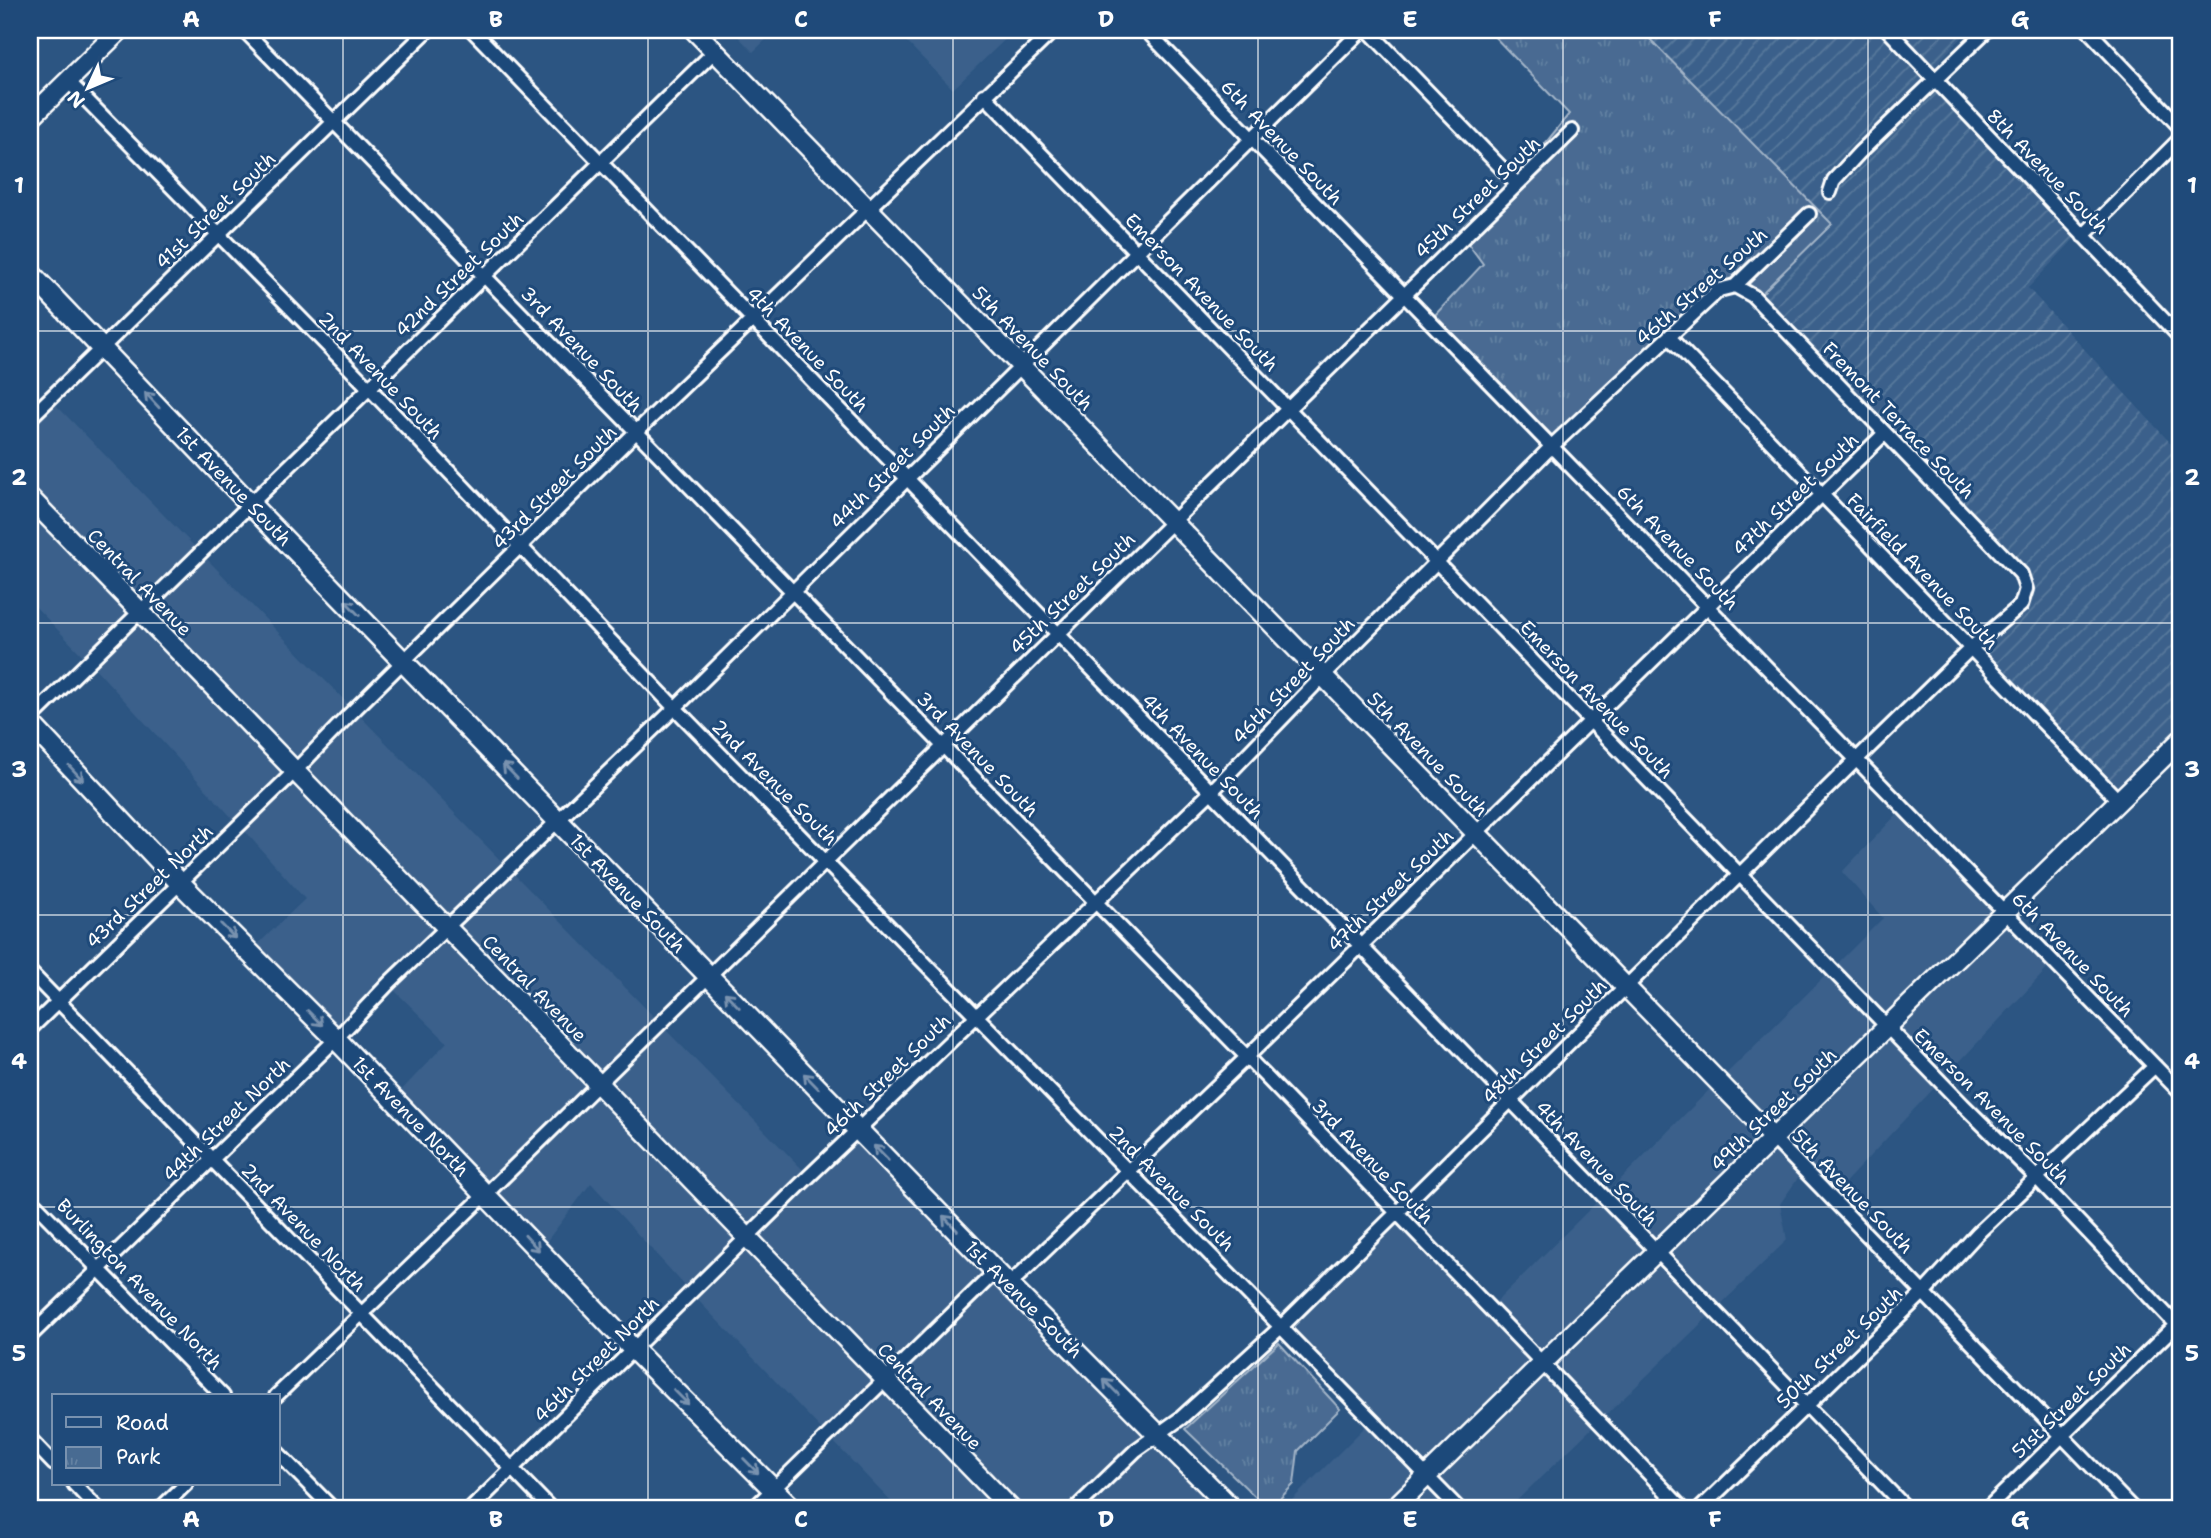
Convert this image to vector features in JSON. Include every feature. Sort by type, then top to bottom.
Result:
[{"type":"main road","points":[[30,118],[120,30]]},
{"type":"main road","name":"5th Avenue South","points":[[694,30],[1773,1138]]},
{"type":"main road","name":"1st Avenue South","points":[[34,279],[858,1130],[1231,1508]]},
{"type":"main road","name":"Central Avenue","points":[[30,498],[1010,1508]]},
{"type":"main road","name":"1st Avenue North","points":[[30,721],[180,883],[336,1039],[634,1350],[792,1508]]},
{"type":"main road","name":"49th Street South","points":[[1394,1508],[2181,740]]},
{"type":"street","name":"3rd Avenue South","points":[[244,30],[1247,1057],[1682,1508]]},
{"type":"street","name":"41st Street South","points":[[30,418],[428,30]]},
{"type":"street","name":"4th Avenue South","points":[[472,30],[1906,1508]]},
{"type":"street","name":"43rd Street South","points":[[295,771],[636,432],[1054,30]]},
{"type":"street","name":"6th Avenue South","points":[[1146,30],[1553,445],[2181,1093]]},
{"type":"street","name":"44th Street South","points":[[447,928],[675,708],[1362,30]]},
{"type":"street","points":[[1368,30],[1517,184]]},
{"type":"street","name":"8th Avenue South","points":[[1888,30],[2181,338]]},
{"type":"street","points":[[1830,192],[1839,174],[1987,30]]},
{"type":"street","points":[[2088,30],[2181,128]]},
{"type":"street","name":"42nd Street South","points":[[30,721],[249,503],[715,51]]},
{"type":"street","name":"2nd Avenue South","points":[[68,81],[369,388],[675,708],[1458,1508]]},
{"type":"street","name":"Emerson Avenue South","points":[[984,95],[2180,1325]]},
{"type":"street","name":"45th Street South","points":[[278,1394],[486,1194],[1572,131]]},
{"type":"street","points":[[2083,236],[2181,138]]},
{"type":"street","name":"46th Street South","points":[[747,1237],[1211,792],[1322,676],[1553,445],[1719,290],[1735,286],[1809,214]]},
{"type":"street","name":"Fremont Terrace South","points":[[1735,286],[1753,296],[2021,574],[2026,589]]},
{"type":"street","name":"Fairfield Avenue South","points":[[1670,338],[2119,801]]},
{"type":"street","name":"47th Street South","points":[[754,1508],[886,1380],[1127,1171],[1247,1057],[1885,433]]},
{"type":"street","name":"48th Street South","points":[[1076,1508],[1136,1450],[1160,1436],[1282,1326],[1857,759],[1971,648],[2021,605],[2026,589]]},
{"type":"street","name":"43rd Street North","points":[[30,1029],[295,771]]},
{"type":"street","name":"44th Street North","points":[[30,1336],[447,928]]},
{"type":"street","name":"2nd Avenue North","points":[[30,972],[550,1508]]},
{"type":"street","name":"50th Street South","points":[[1701,1508],[1923,1293],[1978,1233],[2155,1066]]},
{"type":"street","name":"5th Avenue South","points":[[1773,1138],[2132,1508]]},
{"type":"street","name":"Burlington Avenue North","points":[[30,1199],[221,1394]]},
{"type":"street","name":"46th Street North","points":[[472,1508],[747,1237]]},
{"type":"street","name":"51st Street South","points":[[1988,1508],[2180,1325]]},
{"type":"street","points":[[30,1438],[52,1462]]},
{"type":"street","points":[[280,1455],[332,1508]]},
{"type":"street","points":[[76,1486],[97,1508]]},
{"type":"street","points":[[160,1508],[184,1486]]},
{"type":"shaded area","points":[[732,30],[776,30],[753,52]]},
{"type":"shaded area","points":[[895,30],[1015,30],[953,89]]},
{"type":"shaded area","points":[[1641,30],[1879,30],[1926,79],[1828,179],[1823,197],[1834,199],[1839,182],[1934,87],[2076,237],[2028,288],[2176,449],[2181,444],[2181,732],[2120,792],[1982,646],[2033,592],[2033,582],[1760,295],[1832,223]]},
{"type":"shaded area","points":[[1896,30],[1969,30],[1933,68],[1935,71]]},
{"type":"shaded area","points":[[54,403],[197,549],[141,604],[30,489],[30,426]]},
{"type":"shaded area","points":[[30,507],[132,613],[85,658],[30,601]]},
{"type":"shaded area","points":[[205,557],[350,706],[295,763],[149,612]]},
{"type":"shaded area","points":[[140,621],[286,771],[235,821],[93,666]]},
{"type":"shaded area","points":[[358,714],[504,864],[447,920],[303,771]]},
{"type":"shaded area","points":[[294,779],[438,928],[334,1028],[254,948],[305,899],[243,829]]},
{"type":"shaded area","points":[[1899,812],[1997,912],[1888,1019],[1836,965],[1883,918],[1842,872]]},
{"type":"shaded area","points":[[512,872],[656,1019],[598,1075],[455,927]]},
{"type":"shaded area","points":[[2004,920],[2049,967],[1945,1077],[1896,1027]]},
{"type":"shaded area","points":[[446,936],[590,1084],[487,1185],[398,1094],[447,1042],[392,988]]},
{"type":"shaded area","points":[[1827,974],[1879,1028],[1773,1130],[1722,1078]]},
{"type":"shaded area","points":[[663,1027],[805,1172],[747,1229],[606,1083]]},
{"type":"shaded area","points":[[1887,1036],[1936,1086],[1836,1192],[1781,1138]]},
{"type":"shaded area","points":[[1713,1086],[1764,1139],[1657,1243],[1608,1192]]},
{"type":"shaded area","points":[[597,1092],[738,1238],[687,1288],[591,1183],[543,1246],[494,1193]]},
{"type":"shaded area","points":[[858,1138],[988,1271],[886,1372],[755,1237]]},
{"type":"shaded area","points":[[1772,1147],[1800,1175],[1780,1204],[1787,1240],[1719,1306],[1665,1251]]},
{"type":"shaded area","points":[[1599,1200],[1649,1252],[1543,1355],[1494,1304]]},
{"type":"shaded area","points":[[1396,1221],[1534,1364],[1427,1468],[1291,1326]]},
{"type":"shaded area","points":[[746,1246],[877,1381],[824,1432],[694,1296]]},
{"type":"shaded area","points":[[1656,1260],[1710,1315],[1603,1418],[1551,1363]]},
{"type":"shaded area","points":[[996,1279],[1150,1435],[1068,1508],[1019,1508],[894,1380]]},
{"type":"shaded area","points":[[1542,1372],[1594,1426],[1509,1508],[1466,1508],[1435,1476]]},
{"type":"shaded area","points":[[885,1389],[1001,1508],[897,1508],[832,1440]]},
{"type":"shaded area","points":[[1368,1424],[1418,1476],[1386,1508],[1284,1508]]},
{"type":"shaded area","points":[[1158,1443],[1222,1508],[1084,1508],[1139,1455]]},
{"type":"shaded area","points":[[1426,1484],[1449,1508],[1402,1508]]},
{"type":"green space","points":[[1488,30],[1641,30],[1832,224],[1760,295],[1744,284],[1817,214],[1809,206],[1735,278],[1730,279],[1553,437],[1434,316],[1483,264],[1467,242],[1580,130],[1573,123],[1523,171],[1569,114]]},
{"type":"green space","points":[[1279,1343],[1340,1409],[1298,1451],[1294,1484],[1271,1508],[1267,1508],[1185,1429]]}]
